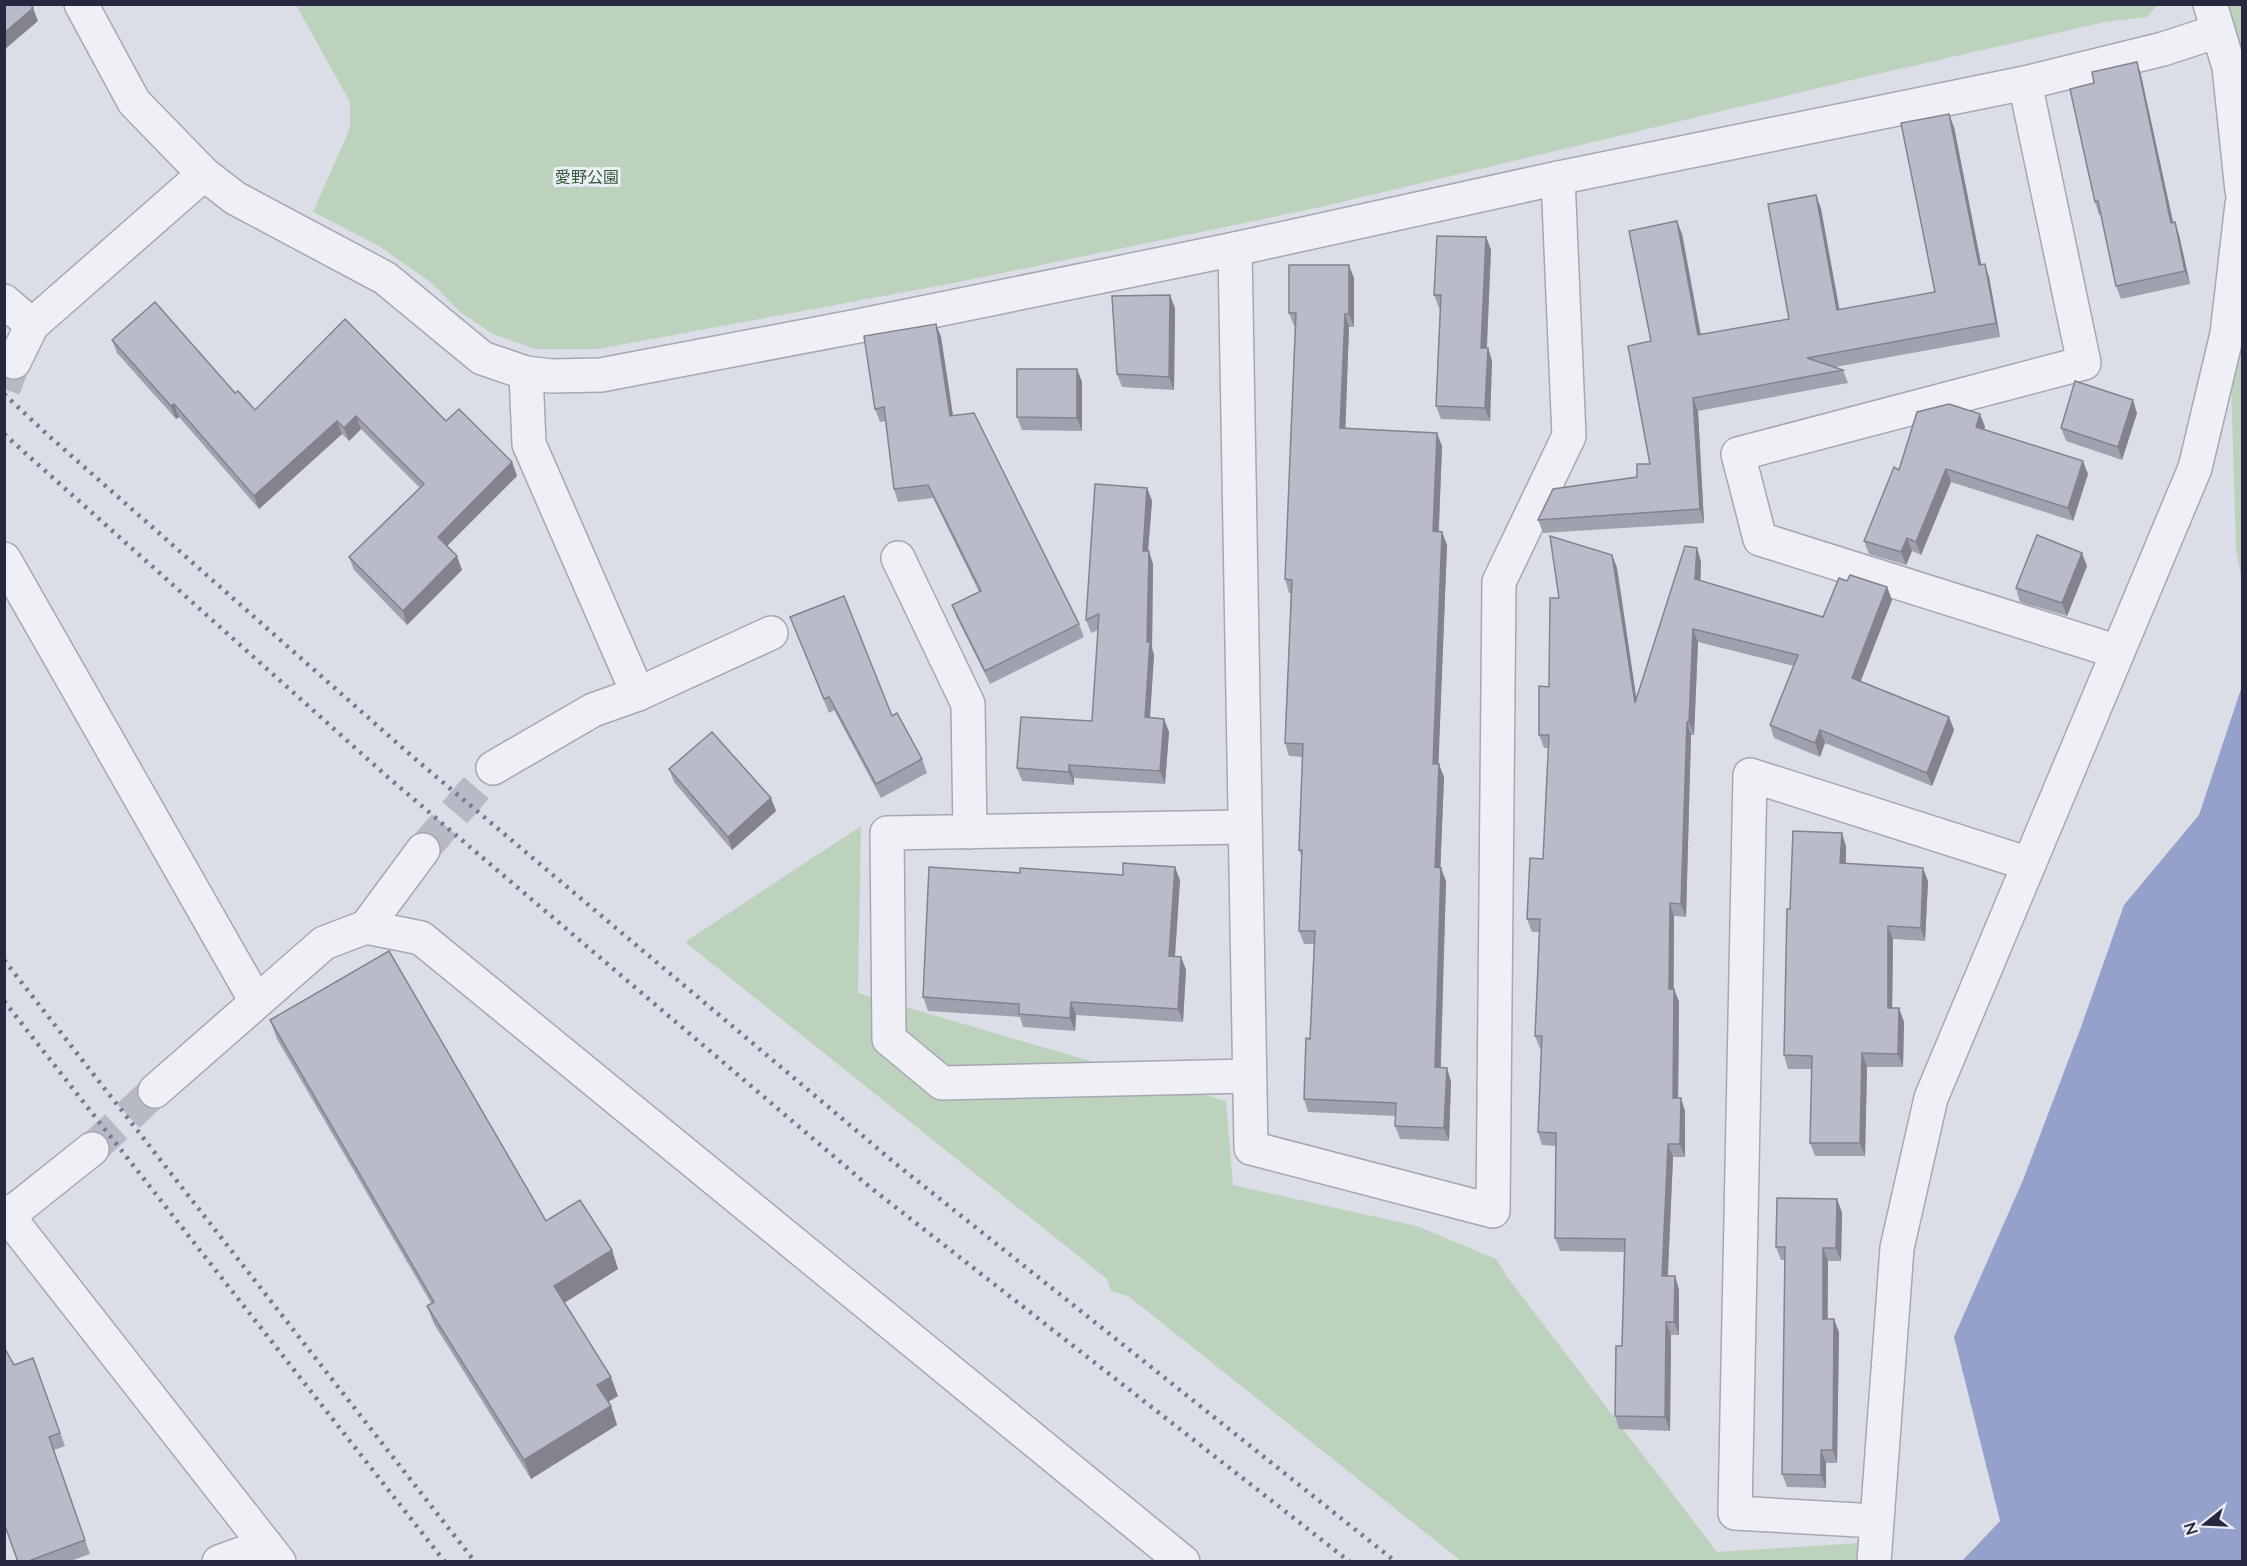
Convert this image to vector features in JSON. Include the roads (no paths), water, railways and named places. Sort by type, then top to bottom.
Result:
[{"type":"street","points":[[81,4],[134,102],[204,174],[235,198],[384,278],[482,358],[526,373],[551,376],[601,375],[858,326],[1235,249],[1558,178],[2025,83],[2163,49],[2214,18],[2229,67],[2242,191]]},
{"type":"street","points":[[2025,83],[2084,363],[1738,454],[1760,539],[2118,652]]},
{"type":"street","points":[[14,362],[32,325],[204,174]]},
{"type":"street","points":[[1235,249],[1251,1148],[1493,1210],[1499,582],[1569,436],[1558,178]]},
{"type":"street","points":[[1874,1562],[1897,1248],[1931,1098],[2195,468],[2227,334],[2242,204]]},
{"type":"street","points":[[4,302],[32,325]]},
{"type":"street","points":[[526,373],[529,444],[638,694]]},
{"type":"street","points":[[898,558],[968,704],[970,832]]},
{"type":"street","points":[[4,559],[256,1001]]},
{"type":"street","points":[[493,768],[593,710],[638,694],[771,633]]},
{"type":"street","points":[[1876,1521],[1735,1513],[1750,775],[2029,864]]},
{"type":"street","points":[[1244,827],[887,833],[889,1039],[942,1083],[1249,1076]]},
{"type":"street","points":[[366,927],[423,850]]},
{"type":"street","points":[[155,1092],[324,943],[366,927],[421,938],[1183,1562]]},
{"type":"street","points":[[92,1149],[6,1213],[273,1553],[219,1562]]},
{"type":"water","points":[[2242,686],[2242,1561],[1962,1561],[2000,1521],[1954,1337],[2023,1180],[2124,905],[2199,815]]},
{"type":"tunnel","points":[[4,389],[14,362]]},
{"type":"tunnel","points":[[423,850],[493,768]]},
{"type":"tunnel","points":[[92,1149],[155,1091]]},
{"type":"railway","points":[[4,394],[414,758],[896,1164],[1396,1562]]},
{"type":"railway","points":[[4,434],[390,779],[871,1188],[1350,1562]]},
{"type":"railway","points":[[4,960],[475,1562]]},
{"type":"railway","points":[[4,1001],[445,1562]]},
{"type":"park label","name":"愛野公園","points":[[587,176]]}]
